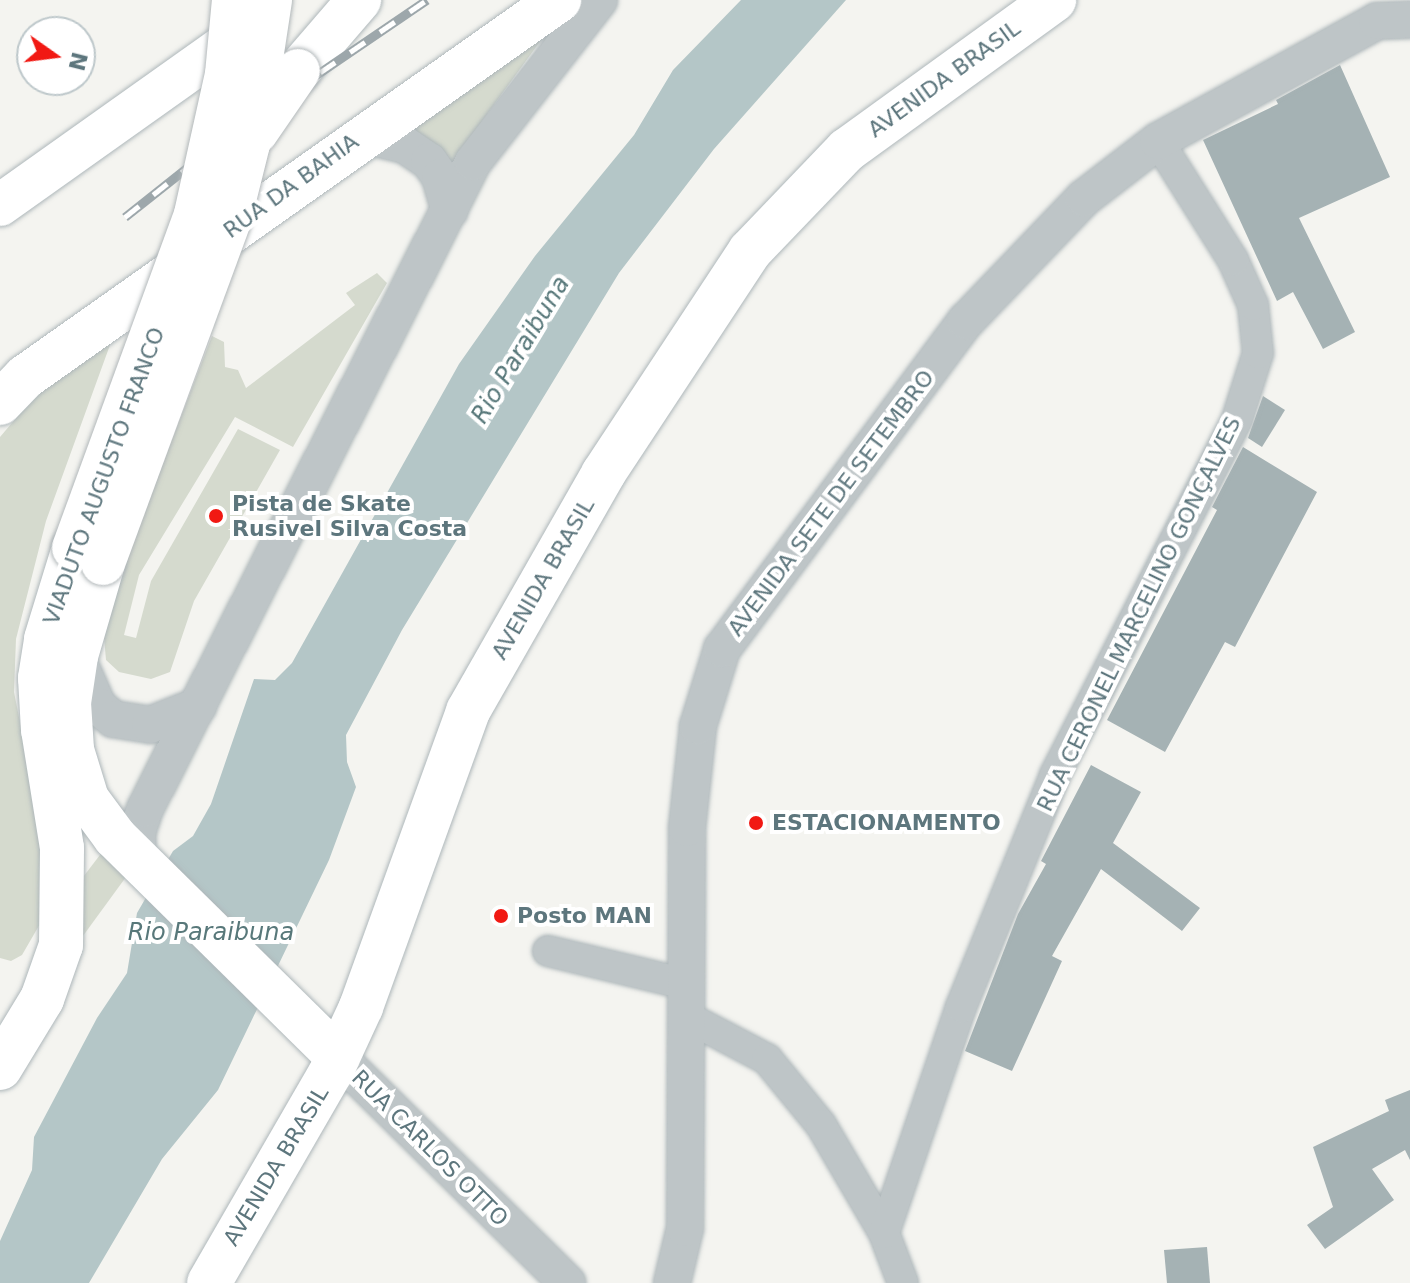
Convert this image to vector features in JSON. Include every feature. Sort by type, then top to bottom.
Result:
[{"type":"main road","name":"VIADUTO AUGUSTO FRANCO","points":[[234,0],[227,74],[196,214],[89,556],[69,716],[78,773],[97,817],[294,1012]]},
{"type":"main road","name":"VIADUTO AUGUSTO FRANCO","points":[[0,1068],[42,999],[58,960],[65,915],[62,848],[43,730],[40,678],[46,639],[89,556],[209,280],[248,144],[270,0]]},
{"type":"main road","points":[[0,205],[287,0]]},
{"type":"main road","points":[[248,144],[298,71],[359,0]]},
{"type":"main road","name":"RUA DA BAHIA","points":[[9,392],[362,135],[559,0]]},
{"type":"main road","name":"AVENIDA BRASIL","points":[[209,1283],[338,1057],[361,1007],[463,720],[603,474],[750,251],[847,150],[1054,0]]},
{"type":"main road","name":"RUA CARLOS OTTO","points":[[294,1012],[338,1057]]},
{"type":"street","points":[[146,867],[137,833],[145,809],[450,211],[501,120],[599,0]]},
{"type":"street","name":"AVENIDA SETE DE SETEMBRO","points":[[672,1283],[685,1228],[687,828],[698,726],[722,649],[966,321],[1084,198],[1158,141],[1377,21],[1403,13]]},
{"type":"street","points":[[362,135],[405,145],[429,161],[440,177],[450,211]]},
{"type":"street","name":"RUA CERONEL MARCELINO GONÇALVES","points":[[884,1233],[961,1007],[1055,775],[1237,419],[1258,353],[1253,305],[1233,260],[1158,141]]},
{"type":"street","points":[[76,656],[98,706],[113,719],[150,725],[198,706]]},
{"type":"street","points":[[548,951],[685,1000],[767,1059],[821,1125],[884,1233],[903,1283]]},
{"type":"street","name":"RUA CARLOS OTTO","points":[[338,1057],[567,1283]]},
{"type":"shaded area","points":[[552,25],[451,164],[397,131]]},
{"type":"shaded area","points":[[377,273],[387,283],[293,447],[235,417],[139,575],[124,635],[136,638],[151,581],[238,429],[280,450],[194,601],[170,672],[151,679],[119,672],[106,660],[104,637],[124,565],[212,336],[224,342],[225,367],[238,370],[246,388],[355,305],[346,293]]},
{"type":"shaded area","points":[[114,334],[46,521],[16,639],[14,692],[46,852],[44,917],[22,955],[11,961],[0,958],[0,437],[45,384]]},
{"type":"shaded area","points":[[103,851],[126,877],[80,940],[80,881]]},
{"type":"water","name":"Rio Paraibuna","points":[[741,0],[846,0],[714,149],[619,273],[402,630],[346,735],[347,762],[356,787],[329,860],[218,1090],[162,1159],[89,1283],[0,1283],[0,1241],[32,1170],[34,1137],[97,1018],[127,973],[137,913],[173,851],[193,836],[211,804],[254,679],[275,680],[292,663],[459,364],[535,256],[634,135],[673,70]]},
{"type":"building","points":[[1340,65],[1390,177],[1299,218],[1355,332],[1323,349],[1293,292],[1277,301],[1203,140],[1278,104],[1276,100]]},
{"type":"building","points":[[1263,396],[1285,410],[1262,447],[1248,438]]},
{"type":"building","points":[[1243,447],[1317,492],[1235,647],[1225,642],[1165,752],[1107,720],[1217,510],[1212,507]]},
{"type":"building","points":[[1091,765],[1141,792],[1113,843],[1200,908],[1182,931],[1101,869],[1052,956],[1062,961],[1012,1071],[965,1051],[1018,914],[1046,864],[1041,861]]},
{"type":"building","points":[[1410,1090],[1410,1160],[1405,1150],[1372,1169],[1394,1200],[1325,1249],[1307,1225],[1333,1207],[1313,1147],[1389,1111],[1385,1100]]},
{"type":"building","points":[[1207,1247],[1210,1283],[1167,1283],[1164,1250]]},
{"type":"railway","points":[[125,217],[231,133],[427,0]]},
{"type":"place","name":"Pista de Skate Rusivel Silva Costa","points":[[216,516]]},
{"type":"place","name":"ESTACIONAMENTO","points":[[756,823]]},
{"type":"place","name":"Posto MAN","points":[[501,916]]}]
